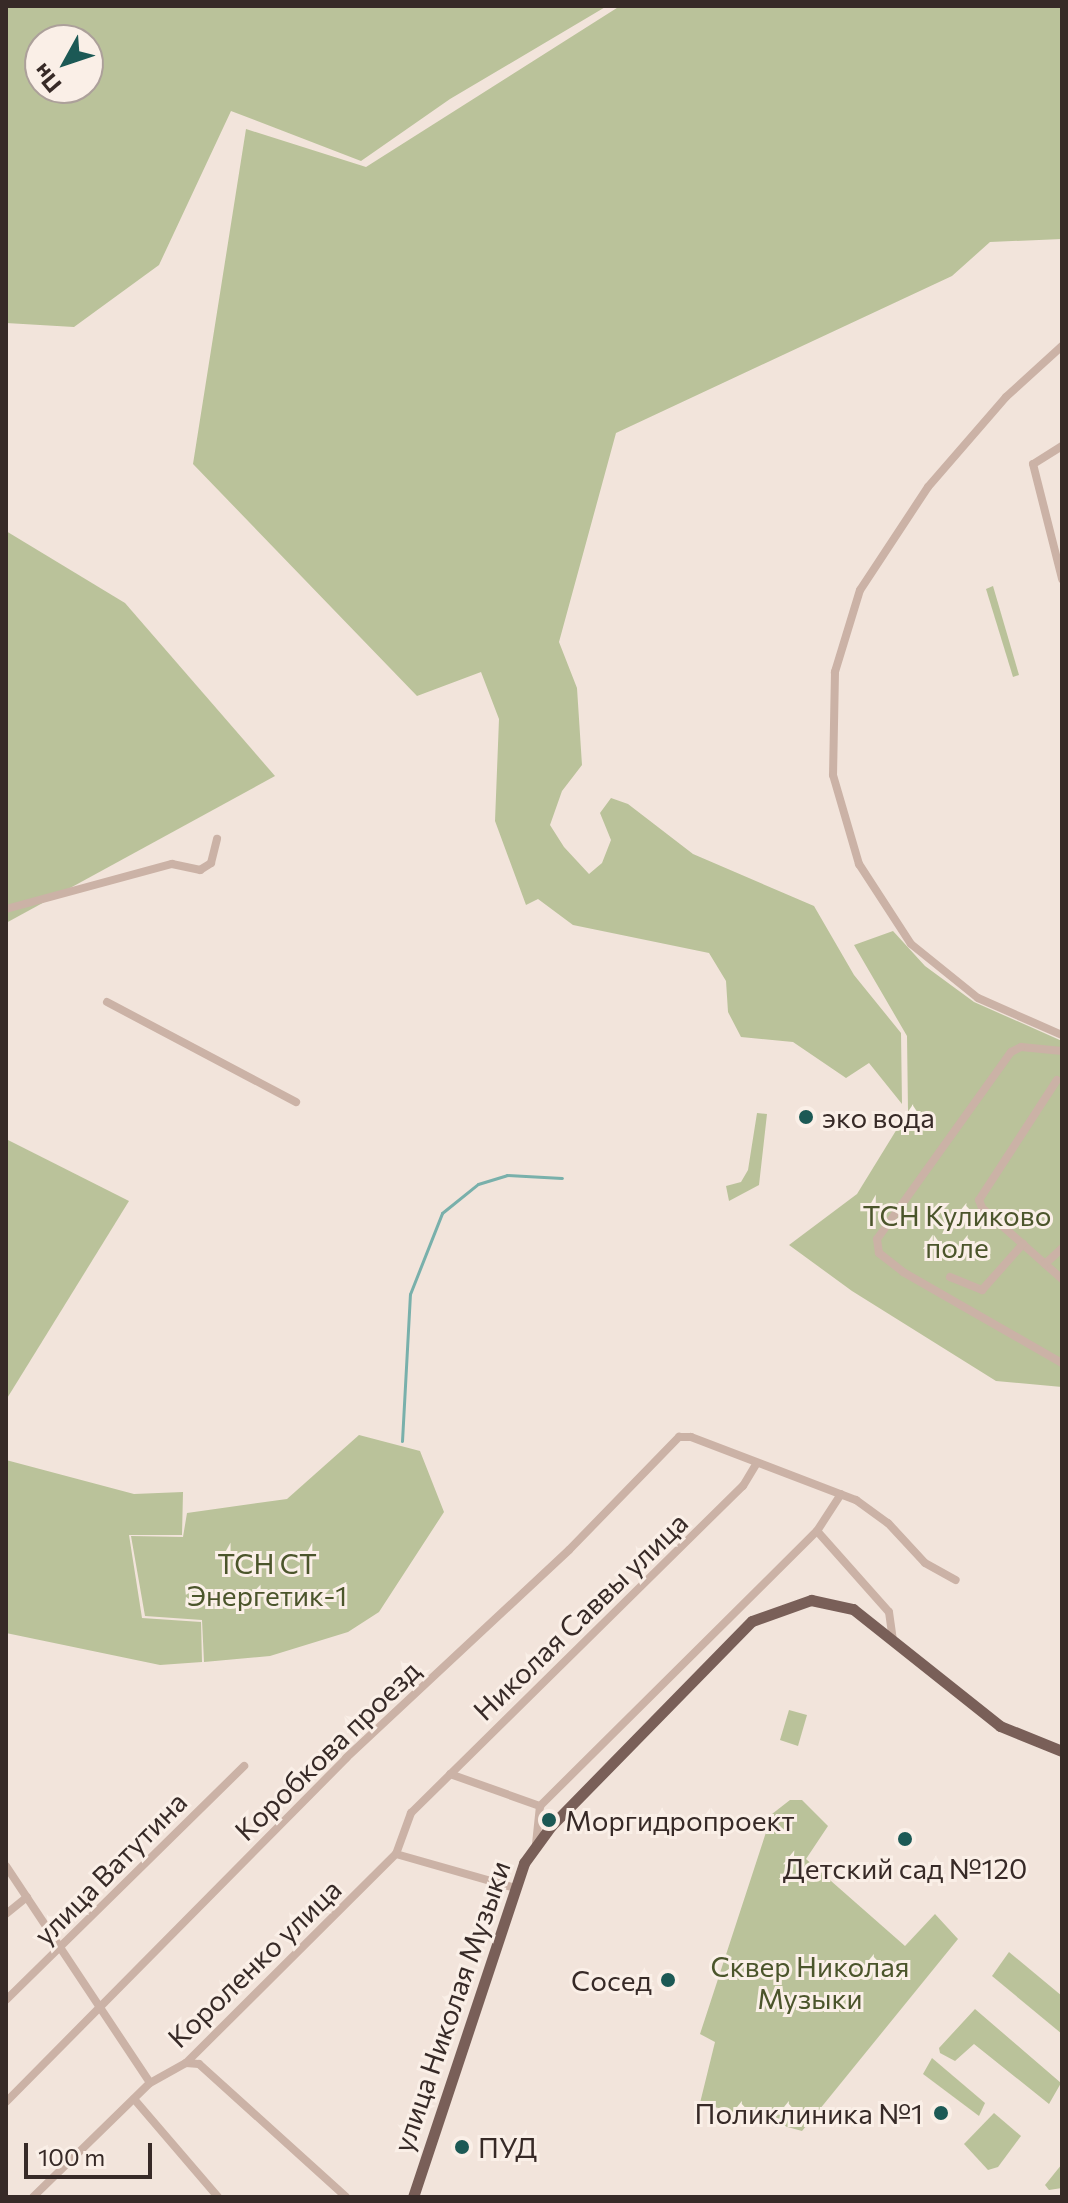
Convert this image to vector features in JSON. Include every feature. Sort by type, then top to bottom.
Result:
[{"type":"main road","name":"улица Николая Музыки","points":[[413,2197],[512,1887],[536,1844],[752,1621],[785,1605],[811,1600],[839,1604],[893,1639]]},
{"type":"main road","points":[[893,1639],[1000,1726],[1062,1751]]},
{"type":"street","points":[[1062,346],[1006,397],[928,487],[860,590],[835,672],[833,775],[859,864],[911,944],[978,998],[1062,1035]]},
{"type":"street","points":[[1062,446],[1033,464],[1062,579]]},
{"type":"street","points":[[6,909],[172,864],[200,870],[211,863],[217,839]]},
{"type":"street","points":[[107,1002],[296,1102]]},
{"type":"street","points":[[1062,1051],[1021,1047],[1011,1052],[877,1239],[879,1253],[903,1272],[1062,1363]]},
{"type":"street","points":[[1057,1080],[980,1196],[982,1208],[1062,1279]]},
{"type":"street","points":[[950,1277],[982,1290],[1023,1244]]},
{"type":"street","points":[[1045,1264],[1062,1248]]},
{"type":"street","name":"Коробкова проезд","points":[[6,2102],[346,1758],[684,1436],[757,1463]]},
{"type":"street","points":[[757,1463],[870,1508],[925,1563],[956,1580]]},
{"type":"street","name":"Николая Саввы улица","points":[[428,1795],[743,1486],[757,1463]]},
{"type":"street","points":[[536,1844],[540,1806],[817,1531],[841,1494]]},
{"type":"street","points":[[817,1531],[889,1612],[893,1639]]},
{"type":"street","name":"улица Ватутина","points":[[6,2000],[244,1766]]},
{"type":"street","points":[[450,1774],[540,1806]]},
{"type":"street","name":"Короленко улица","points":[[33,2197],[150,2083],[186,2063],[396,1854],[411,1813],[428,1795]]},
{"type":"street","points":[[396,1854],[512,1887]]},
{"type":"street","points":[[6,1866],[103,2007],[130,2060],[150,2083]]},
{"type":"street","points":[[6,1914],[27,1897]]},
{"type":"street","points":[[186,2063],[199,2064],[346,2197]]},
{"type":"street","points":[[134,2099],[218,2197]]},
{"type":"green space","points":[[6,6],[607,6],[450,99],[361,161],[231,111],[159,265],[74,327],[6,323]]},
{"type":"green space","points":[[620,6],[1062,6],[1062,239],[990,242],[952,276],[616,433],[559,642],[577,688],[582,765],[562,791],[550,825],[564,847],[589,874],[602,863],[611,840],[600,813],[611,798],[628,804],[693,854],[814,906],[854,975],[901,1033],[902,1104],[869,1063],[846,1078],[793,1042],[741,1037],[728,1012],[726,981],[709,953],[573,925],[538,899],[526,905],[495,821],[499,719],[481,672],[417,696],[193,464],[246,129],[366,167]]},
{"type":"green space","points":[[6,531],[125,603],[275,776],[6,923]]},
{"type":"green space","points":[[993,586],[1019,675],[1013,677],[986,589]]},
{"type":"green space","name":"ТСН Куликово поле","points":[[893,931],[925,966],[974,1002],[1062,1041],[1062,1387],[996,1381],[852,1291],[789,1245],[857,1194],[908,1111],[907,1036],[854,945]]},
{"type":"green space","points":[[757,1113],[767,1114],[759,1185],[729,1201],[726,1186],[741,1182],[748,1170]]},
{"type":"green space","points":[[6,1139],[129,1201],[6,1400]]},
{"type":"green space","name":"ТСН СТ Энергетик-1","points":[[359,1435],[420,1451],[444,1512],[379,1612],[348,1632],[270,1656],[204,1662],[202,1620],[145,1616],[131,1536],[183,1537],[187,1513],[287,1499]]},
{"type":"green space","points":[[6,1460],[134,1494],[183,1492],[182,1535],[129,1535],[142,1618],[201,1622],[202,1662],[160,1665],[6,1633]]},
{"type":"green space","points":[[789,1710],[807,1715],[798,1746],[780,1740]]},
{"type":"green space","name":"Сквер Николая Музыки","points":[[790,1800],[802,1800],[828,1826],[806,1859],[905,1946],[935,1914],[958,1939],[802,2131],[700,2103],[715,2042],[700,2034],[772,1814]]},
{"type":"green space","points":[[1009,1952],[1062,1996],[1062,2034],[992,1976]]},
{"type":"green space","points":[[975,2009],[1061,2083],[1049,2104],[974,2044],[955,2061],[940,2053],[939,2048]]},
{"type":"green space","points":[[932,2058],[985,2103],[979,2116],[923,2074]]},
{"type":"green space","points":[[994,2113],[1021,2136],[998,2167],[988,2170],[964,2144]]},
{"type":"green space","points":[[1062,2164],[1062,2188],[1049,2190],[1045,2185]]},
{"type":"waterway","points":[[402,1441],[410,1294],[442,1213],[478,1184],[507,1175],[562,1178]]},
{"type":"place","name":"эко вода","points":[[806,1117]]},
{"type":"place","name":"Моргидропроект","points":[[549,1820]]},
{"type":"place","name":"Детский сад №120","points":[[905,1839]]},
{"type":"place","name":"Сосед","points":[[668,1980]]},
{"type":"place","name":"Поликлиника №1","points":[[941,2113]]},
{"type":"place","name":"ПУД","points":[[462,2147]]}]
